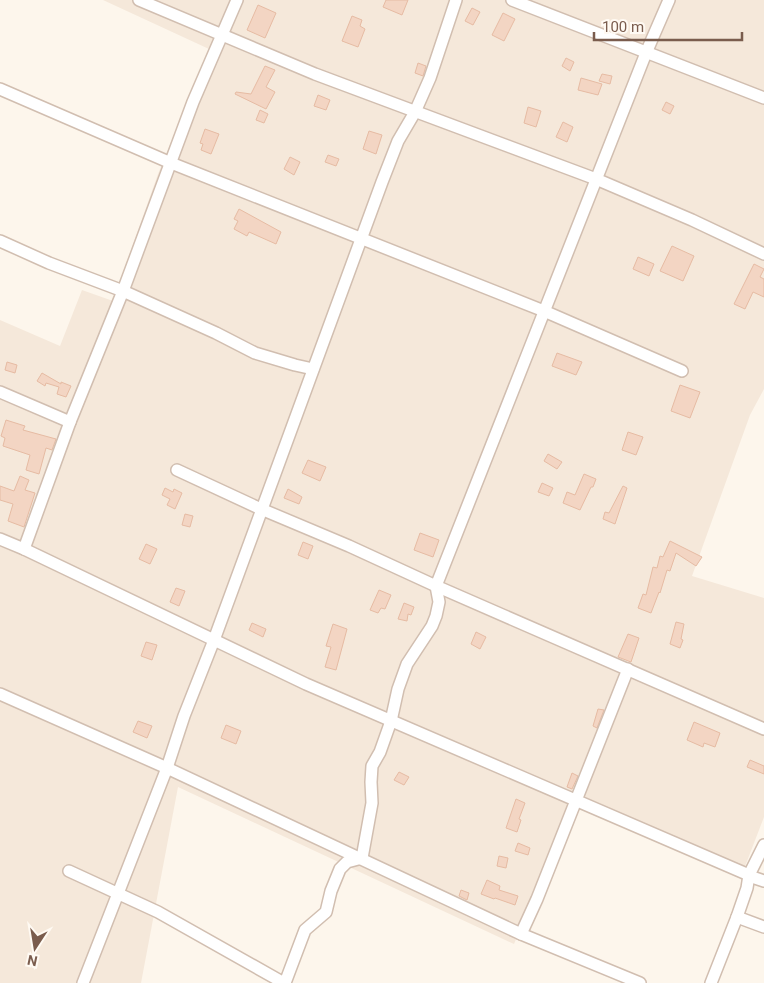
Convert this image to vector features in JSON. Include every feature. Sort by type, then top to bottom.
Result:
[{"type":"street","points":[[139,0],[315,74],[596,180],[692,220],[764,254]]},
{"type":"street","points":[[24,548],[70,422],[122,291],[193,102],[237,0]]},
{"type":"street","points":[[83,983],[167,768],[184,716],[214,640],[398,141],[415,112],[430,78],[456,0]]},
{"type":"street","points":[[512,0],[764,98]]},
{"type":"street","points":[[362,858],[372,803],[372,766],[380,752],[391,721],[398,689],[407,664],[432,626],[436,616],[439,602],[436,586],[646,53],[669,0]]},
{"type":"street","points":[[0,89],[171,163],[544,311],[682,371]]},
{"type":"street","points":[[0,241],[49,263],[122,291],[216,333],[255,353],[313,369]]},
{"type":"street","points":[[0,392],[70,422]]},
{"type":"street","points":[[177,470],[261,509],[764,729]]},
{"type":"street","points":[[0,540],[24,548],[306,684],[764,881]]},
{"type":"street","points":[[521,934],[537,899],[628,669]]},
{"type":"street","points":[[0,694],[167,768],[521,934],[640,983]]},
{"type":"street","points":[[712,983],[737,917],[749,876],[764,844]]},
{"type":"street","points":[[69,871],[158,912],[284,983],[304,930],[326,912],[340,869],[347,862],[362,858]]},
{"type":"street","points":[[737,917],[764,927]]},
{"type":"shaded area","points":[[103,0],[764,0],[764,389],[750,415],[692,576],[764,598],[764,817],[744,869],[572,806],[514,944],[178,787],[141,983],[0,983],[0,320],[60,346],[82,290],[113,301],[158,174],[209,49]]},
{"type":"building","points":[[386,0],[408,0],[402,15],[383,7]]},
{"type":"building","points":[[258,5],[276,13],[265,38],[247,30]]},
{"type":"building","points":[[472,8],[480,12],[473,25],[465,21]]},
{"type":"building","points":[[503,13],[515,19],[504,41],[492,35]]},
{"type":"building","points":[[352,16],[362,20],[360,26],[365,29],[358,47],[342,41]]},
{"type":"building","points":[[566,58],[574,62],[570,71],[562,66]]},
{"type":"building","points":[[418,63],[426,66],[423,76],[415,73]]},
{"type":"building","points":[[265,66],[275,70],[266,87],[275,92],[266,109],[235,94],[236,92],[251,94]]},
{"type":"building","points":[[602,74],[612,76],[610,84],[599,81]]},
{"type":"building","points":[[581,78],[602,84],[598,95],[578,90]]},
{"type":"building","points":[[318,95],[330,100],[326,110],[314,106]]},
{"type":"building","points":[[666,102],[674,106],[670,114],[662,110]]},
{"type":"building","points":[[528,107],[541,111],[536,127],[524,123]]},
{"type":"building","points":[[260,110],[268,114],[264,123],[256,120]]},
{"type":"building","points":[[563,122],[573,127],[567,142],[556,137]]},
{"type":"building","points":[[205,129],[219,134],[211,154],[201,150],[203,144],[200,143]]},
{"type":"building","points":[[369,131],[382,135],[376,154],[363,149]]},
{"type":"building","points":[[328,155],[339,159],[336,166],[325,162]]},
{"type":"building","points":[[290,157],[300,162],[294,175],[284,169]]},
{"type":"building","points":[[239,209],[281,232],[276,244],[249,232],[247,236],[234,229],[238,221],[234,219]]},
{"type":"building","points":[[672,246],[694,256],[683,281],[660,271]]},
{"type":"building","points":[[638,257],[654,264],[649,276],[633,269]]},
{"type":"building","points":[[754,264],[764,269],[760,277],[764,279],[764,297],[753,292],[745,309],[734,304]]},
{"type":"building","points":[[557,353],[582,362],[576,375],[552,366]]},
{"type":"building","points":[[7,362],[17,365],[15,373],[5,370]]},
{"type":"building","points":[[42,373],[61,384],[61,382],[71,386],[66,397],[57,394],[59,387],[46,383],[45,386],[37,381]]},
{"type":"building","points":[[680,385],[700,392],[690,418],[671,411]]},
{"type":"building","points":[[6,420],[25,426],[23,430],[56,439],[52,450],[46,448],[39,474],[26,470],[30,455],[3,446],[5,438],[1,436]]},
{"type":"building","points":[[628,432],[643,437],[636,455],[622,450]]},
{"type":"building","points":[[548,454],[562,462],[557,469],[544,461]]},
{"type":"building","points":[[308,460],[326,467],[320,481],[302,473]]},
{"type":"building","points":[[584,474],[596,479],[580,510],[563,503],[567,492],[575,495]]},
{"type":"building","points":[[20,476],[29,480],[25,490],[35,493],[24,527],[8,521],[13,504],[0,500],[0,486],[14,491]]},
{"type":"building","points":[[542,483],[553,488],[549,496],[538,492]]},
{"type":"building","points":[[623,486],[627,488],[615,524],[603,519],[605,512],[609,513]]},
{"type":"building","points":[[165,488],[173,492],[174,489],[182,493],[175,509],[167,505],[170,499],[162,495]]},
{"type":"building","points":[[288,489],[302,497],[299,504],[284,498]]},
{"type":"building","points":[[185,514],[193,516],[190,527],[182,525]]},
{"type":"building","points":[[420,533],[439,540],[433,557],[414,550]]},
{"type":"building","points":[[670,541],[702,557],[696,566],[676,553],[670,571],[667,570],[651,613],[638,608],[643,594],[646,595],[653,567],[657,568],[660,556],[663,557]]},
{"type":"building","points":[[303,542],[313,546],[308,559],[298,555]]},
{"type":"building","points":[[146,544],[157,549],[150,564],[139,559]]},
{"type":"building","points":[[176,588],[185,591],[179,606],[170,602]]},
{"type":"building","points":[[379,590],[391,595],[385,609],[381,608],[378,613],[370,610]]},
{"type":"building","points":[[404,603],[414,607],[411,615],[408,614],[407,621],[398,619]]},
{"type":"building","points":[[676,622],[684,624],[681,639],[683,640],[680,648],[670,644]]},
{"type":"building","points":[[252,623],[266,629],[263,637],[249,630]]},
{"type":"building","points":[[333,624],[347,629],[336,670],[325,667],[331,647],[326,646]]},
{"type":"building","points":[[476,632],[486,637],[480,649],[471,644]]},
{"type":"building","points":[[628,634],[639,638],[631,662],[618,657]]},
{"type":"building","points":[[146,642],[157,645],[152,660],[141,656]]},
{"type":"building","points":[[598,709],[604,710],[597,728],[593,726]]},
{"type":"building","points":[[138,721],[152,726],[147,738],[133,732]]},
{"type":"building","points":[[694,722],[720,733],[715,747],[704,743],[703,747],[687,740]]},
{"type":"building","points":[[226,725],[241,731],[236,744],[221,738]]},
{"type":"building","points":[[750,760],[764,766],[764,774],[747,767]]},
{"type":"building","points":[[399,772],[409,777],[404,785],[394,780]]},
{"type":"building","points":[[572,773],[578,776],[572,789],[567,787]]},
{"type":"building","points":[[516,799],[525,803],[519,819],[521,820],[517,832],[506,828]]},
{"type":"building","points":[[518,843],[530,848],[528,855],[515,851]]},
{"type":"building","points":[[499,856],[508,858],[506,868],[497,866]]},
{"type":"building","points":[[487,880],[500,886],[499,890],[518,896],[515,905],[481,894]]},
{"type":"building","points":[[461,890],[469,893],[467,900],[459,896]]}]
